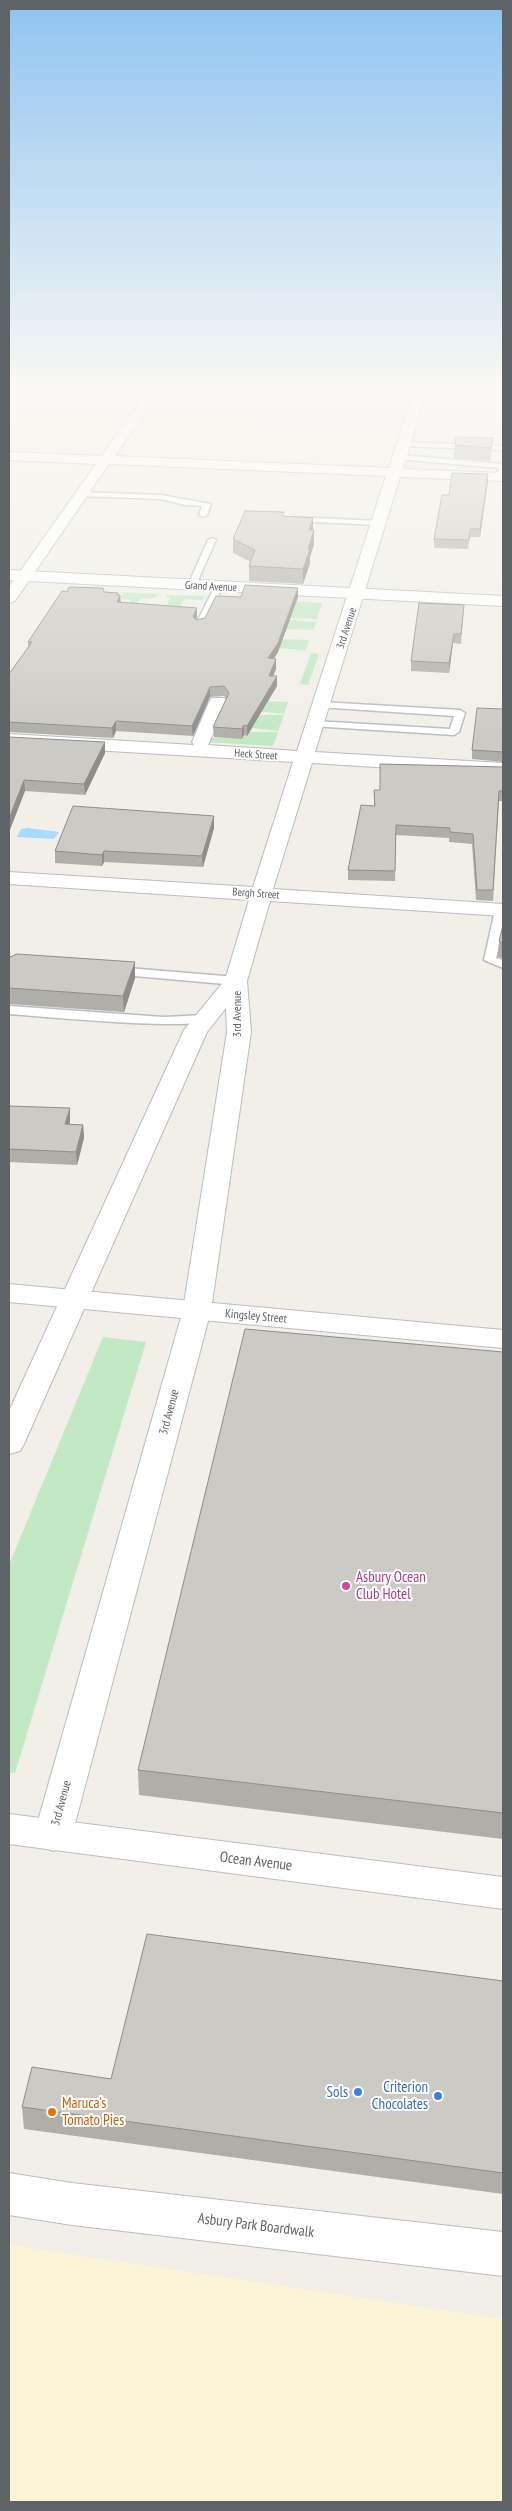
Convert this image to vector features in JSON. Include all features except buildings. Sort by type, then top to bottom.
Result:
[{"type":"street","points":[[9,598],[16,576],[72,506]]},
{"type":"street","name":"3rd Avenue","points":[[52,1835],[197,1310],[239,1032],[236,981],[261,894],[384,506]]},
{"type":"street","name":"Grand Avenue","points":[[16,576],[503,600]]},
{"type":"street","points":[[201,742],[218,702]]},
{"type":"street","name":"Heck Street","points":[[9,739],[503,769]]},
{"type":"street","name":"Bergh Street","points":[[9,878],[502,910]]},
{"type":"street","name":"3rd Avenue","points":[[9,1444],[196,1030],[236,981]]},
{"type":"street","name":"Kingsley Street","points":[[9,1292],[503,1339]]},
{"type":"street","name":"Ocean Avenue","points":[[9,1829],[503,1893]]},
{"type":"street","name":"Asbury Park Boardwalk","points":[[9,2194],[72,2204],[503,2254]]},
{"type":"lane","points":[[203,514],[206,506]]},
{"type":"lane","points":[[285,519],[379,523]]},
{"type":"lane","points":[[192,585],[212,540]]},
{"type":"lane","points":[[199,626],[219,586]]},
{"type":"lane","points":[[315,724],[454,732],[460,713],[321,704]]},
{"type":"lane","points":[[502,910],[490,960],[503,964]]},
{"type":"lane","points":[[99,970],[236,981]]},
{"type":"lane","points":[[9,1010],[164,1021],[205,1019]]},
{"type":"green space","points":[[117,592],[160,594],[154,598],[140,599],[136,605],[132,605],[130,600],[120,598],[119,596],[125,594]]},
{"type":"green space","points":[[166,595],[205,596],[202,600],[184,599],[179,609],[166,608],[170,598],[165,597]]},
{"type":"green space","points":[[223,598],[322,603],[317,619],[289,618]]},
{"type":"green space","points":[[289,620],[316,622],[313,630],[282,629]]},
{"type":"green space","points":[[278,639],[309,640],[306,650],[275,648]]},
{"type":"green space","points":[[311,653],[319,654],[308,685],[300,684]]},
{"type":"green space","points":[[258,701],[288,702],[284,714],[257,711]]},
{"type":"green space","points":[[258,715],[284,715],[278,731],[252,728]]},
{"type":"green space","points":[[249,732],[278,732],[273,746],[204,742],[206,737],[242,739]]},
{"type":"green space","points":[[103,1337],[146,1342],[15,1773],[9,1773],[9,1565]]},
{"type":"sand","points":[[9,2245],[503,2319],[503,2502],[9,2502]]},
{"type":"water","points":[[28,828],[59,832],[54,839],[17,837],[21,829]]},
{"type":"place","name":"Asbury Ocean Club Hotel","points":[[346,1586]]},
{"type":"place","name":"Sols","points":[[358,2092]]},
{"type":"place","name":"Criterion Chocolates","points":[[438,2096]]},
{"type":"place","name":"Maruca's Tomato Pies","points":[[52,2112]]}]
